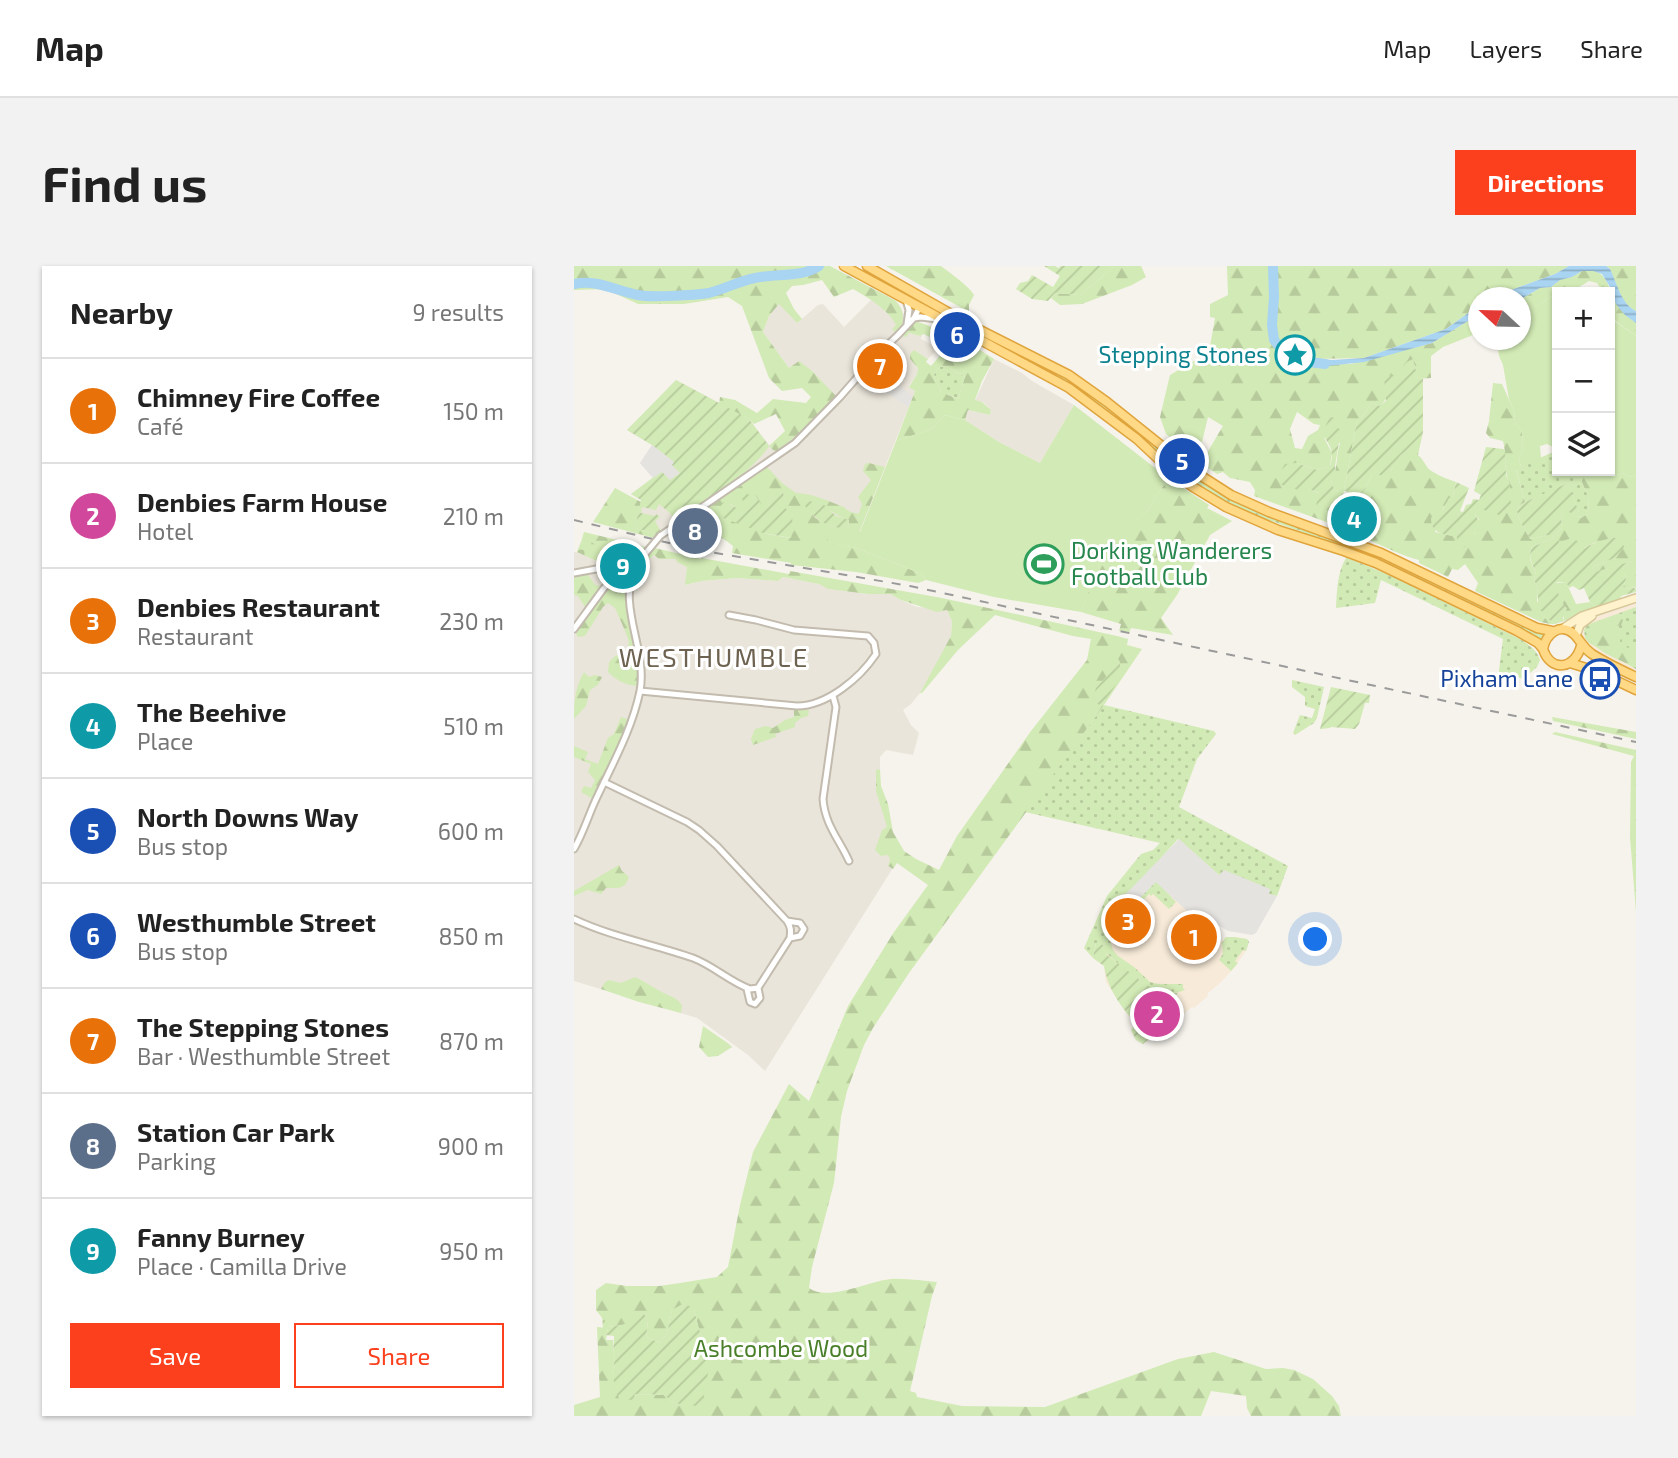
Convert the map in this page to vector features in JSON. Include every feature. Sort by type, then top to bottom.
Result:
[{"type":"highway","points":[[844,266],[1069,388],[1137,439],[1170,470],[1226,508],[1278,530],[1376,563],[1524,635],[1538,643],[1548,661],[1553,663],[1570,663],[1576,659],[1581,646]]},
{"type":"highway","points":[[867,266],[974,327],[1085,385],[1192,470],[1231,495],[1269,512],[1381,553],[1537,628],[1567,630],[1576,636],[1581,646],[1591,654],[1636,677]]},
{"type":"highway","points":[[1543,649],[1552,631]]},
{"type":"highway","points":[[1570,663],[1596,671],[1636,690]]},
{"type":"main road","points":[[1562,629],[1582,616],[1636,598]]},
{"type":"main road","points":[[1576,636],[1584,621],[1601,611]]},
{"type":"street","points":[[574,629],[604,588],[624,569],[641,558],[660,536],[794,443],[816,422],[914,318],[920,308],[916,293]]},
{"type":"street","points":[[906,300],[909,310],[906,327]]},
{"type":"street","points":[[914,318],[940,319]]},
{"type":"street","points":[[574,573],[641,558]]},
{"type":"street","points":[[574,849],[628,733],[640,691],[639,657],[629,594],[632,576],[641,558]]},
{"type":"street","points":[[640,691],[809,706],[833,696],[858,675],[877,650],[871,637],[794,630],[729,615]]},
{"type":"street","points":[[833,696],[835,707],[823,799],[824,810],[833,834],[849,861]]},
{"type":"street","points":[[604,782],[688,822],[699,830],[787,921],[791,928],[790,938],[758,988],[760,998],[755,1004],[750,1002],[747,989]]},
{"type":"street","points":[[574,919],[600,931],[695,959],[747,989],[758,988]]},
{"type":"street","points":[[787,921],[800,923],[804,929],[800,936],[790,938]]},
{"type":"shaded area","points":[[878,291],[896,301],[901,308],[904,315],[902,327],[909,333],[920,336],[923,333],[921,339],[936,347],[928,359],[914,350],[910,359],[918,368],[909,386],[915,391],[859,533],[697,514],[664,537],[635,528],[641,500],[631,494],[653,478],[640,463],[652,445],[627,430],[676,380],[749,419],[773,450],[836,396],[789,368],[763,332],[769,316],[779,303],[797,323],[818,305],[823,304],[844,327]]},
{"type":"shaded area","points":[[994,359],[1074,405],[1040,463],[999,442],[965,420],[968,410],[990,415],[991,410],[983,402],[975,401]]},
{"type":"shaded area","points":[[870,368],[913,396],[908,407],[863,376]]},
{"type":"shaded area","points":[[652,445],[674,462],[672,465],[680,473],[670,480],[662,472],[653,478],[640,463]]},
{"type":"shaded area","points":[[581,542],[634,553],[643,551],[646,547],[653,549],[647,560],[655,555],[677,559],[687,567],[686,585],[737,578],[778,581],[783,577],[819,584],[829,589],[890,594],[917,607],[947,609],[952,621],[951,636],[937,663],[920,693],[903,710],[919,733],[913,755],[886,750],[880,757],[880,769],[876,771],[896,863],[765,1071],[748,1055],[697,1018],[574,981],[574,552],[577,552]]},
{"type":"shaded area","points":[[1636,601],[1636,674],[1592,650],[1580,633],[1581,628],[1594,616]]},
{"type":"shaded area","points":[[1179,839],[1219,875],[1224,870],[1270,889],[1269,894],[1277,896],[1256,933],[1252,935],[1228,931],[1218,925],[1209,933],[1194,917],[1198,913],[1195,910],[1189,913],[1156,882],[1125,913],[1116,904]]},
{"type":"shaded area","points":[[1156,881],[1209,932],[1215,928],[1217,937],[1222,941],[1226,937],[1234,937],[1247,939],[1249,942],[1234,968],[1208,996],[1194,1008],[1181,1016],[1179,1014],[1143,1044],[1136,1040],[1131,1030],[1136,1023],[1106,982],[1104,966],[1093,958],[1107,920],[1119,907],[1125,912]]},
{"type":"green space","points":[[574,266],[830,266],[896,301],[902,313],[902,327],[895,332],[892,329],[896,325],[893,319],[877,304],[853,289],[834,297],[822,280],[792,286],[786,293],[802,319],[797,323],[779,304],[769,316],[763,332],[789,368],[799,361],[836,396],[777,451],[769,446],[785,431],[776,414],[754,424],[719,404],[720,397],[735,400],[757,413],[773,399],[806,403],[811,397],[802,388],[782,391],[769,378],[742,306],[728,297],[684,304],[638,304],[605,289],[574,290]]},
{"type":"green space","points":[[886,266],[941,266],[972,291],[974,295],[969,312]]},
{"type":"green space","points":[[1044,266],[1115,266],[1080,295],[1055,293],[1048,301],[1032,299],[1016,289],[1032,275],[1053,287],[1060,276]]},
{"type":"green space","points":[[1115,266],[1141,266],[1146,277],[1082,304],[1060,305],[1051,298],[1055,293],[1080,295]]},
{"type":"green space","points":[[1227,266],[1569,266],[1519,287],[1468,287],[1468,313],[1446,329],[1364,358],[1314,359],[1334,364],[1351,364],[1432,343],[1468,321],[1468,337],[1443,347],[1431,356],[1431,378],[1418,379],[1413,360],[1407,363],[1398,374],[1385,401],[1380,406],[1371,403],[1357,421],[1344,490],[1335,491],[1331,481],[1340,443],[1324,438],[1332,453],[1330,467],[1317,470],[1296,463],[1309,489],[1339,502],[1332,524],[1254,496],[1255,490],[1250,482],[1230,478],[1223,472],[1217,474],[1201,463],[1223,426],[1208,417],[1202,442],[1204,450],[1199,460],[1166,434],[1160,417],[1170,375],[1209,352],[1215,318],[1210,317],[1210,304],[1228,295]],"holes":[[[1297,412],[1320,425],[1318,430],[1308,436],[1302,449],[1295,448],[1290,429]]]},
{"type":"green space","points":[[1606,266],[1636,266],[1636,311],[1623,298],[1610,269]]},
{"type":"green space","points":[[1582,271],[1595,271],[1602,275],[1609,287],[1600,287],[1597,283],[1589,281],[1579,287],[1552,287],[1552,296],[1531,308],[1531,293],[1540,288],[1551,287],[1561,279]]},
{"type":"green space","points":[[1552,296],[1552,446],[1547,444],[1540,446],[1541,458],[1521,467],[1519,460],[1523,450],[1522,432],[1515,422],[1498,350],[1531,350],[1531,307]]},
{"type":"green space","points":[[1615,300],[1625,314],[1636,323],[1636,336],[1615,320]]},
{"type":"green space","points":[[925,303],[1055,370],[1083,388],[1210,486],[1380,556],[1544,635],[1540,640],[1352,550],[1229,503],[1189,478],[1101,407],[924,306]]},
{"type":"green space","points":[[1615,321],[1636,336],[1636,475],[1629,477],[1623,473],[1615,476]]},
{"type":"green space","points":[[913,322],[927,325],[948,335],[953,341],[980,350],[994,359],[975,400],[991,410],[990,415],[968,410],[965,420],[945,415],[932,429],[896,441],[915,391],[909,387],[918,368],[910,359],[910,354],[914,350],[928,359],[926,362],[931,366],[943,352],[935,345],[937,340],[923,334],[920,336],[909,333],[906,337],[901,336]],"holes":[[[946,366],[965,377],[958,399],[940,394],[941,388],[936,383],[934,374],[940,367]]]},
{"type":"green space","points":[[1413,359],[1418,379],[1423,379],[1423,432],[1418,455],[1412,452],[1402,454],[1387,476],[1372,474],[1361,494],[1344,491],[1340,504],[1335,501],[1332,512],[1316,506],[1319,493],[1282,485],[1280,474],[1285,464],[1296,463],[1317,470],[1330,467],[1331,449],[1324,431],[1330,417],[1336,418],[1335,426],[1341,430],[1336,474],[1331,481],[1335,491],[1344,490],[1357,421],[1371,403],[1380,406],[1386,401],[1384,377],[1398,374],[1405,363]]},
{"type":"green space","points":[[946,366],[965,377],[958,399],[940,394],[941,388],[936,383],[934,374],[940,367]]},
{"type":"green space","points":[[676,380],[749,419],[769,446],[740,477],[676,522],[659,504],[656,510],[642,507],[641,513],[656,514],[660,517],[655,521],[661,532],[657,534],[635,528],[641,500],[631,494],[674,462],[627,430]]},
{"type":"green space","points":[[1493,383],[1502,384],[1514,411],[1515,422],[1522,432],[1523,450],[1519,460],[1521,467],[1516,470],[1525,502],[1517,511],[1520,521],[1530,539],[1548,535],[1554,538],[1532,547],[1530,556],[1536,572],[1534,578],[1538,592],[1537,601],[1543,617],[1555,624],[1541,622],[1475,591],[1478,583],[1465,564],[1458,570],[1452,569],[1448,577],[1419,563],[1419,560],[1369,540],[1365,537],[1373,519],[1371,512],[1364,509],[1360,500],[1346,498],[1348,491],[1366,488],[1372,474],[1391,471],[1402,454],[1414,453],[1430,470],[1456,482],[1453,497],[1444,508],[1435,532],[1467,539],[1475,533],[1479,519],[1475,511],[1510,485],[1503,441],[1490,438],[1486,433]]},
{"type":"green space","points":[[1074,405],[1168,478],[1147,511],[1103,551],[1098,563],[1103,588],[1090,588],[1081,612],[994,597],[926,580],[922,574],[856,548],[827,542],[831,526],[860,532],[896,441],[932,429],[945,415],[965,420],[999,442],[1040,463]]},
{"type":"green space","points":[[1486,447],[1505,450],[1511,506],[1502,516],[1478,508],[1475,515],[1481,523],[1464,548],[1457,544],[1457,537],[1436,530],[1431,518],[1441,513],[1449,498],[1453,497],[1456,482],[1469,488],[1460,511],[1463,512],[1473,499],[1479,500],[1481,495],[1474,491]]},
{"type":"green space","points":[[1552,452],[1552,476],[1579,476],[1588,496],[1589,513],[1581,518],[1568,484],[1525,502],[1516,469]]},
{"type":"green space","points":[[865,464],[885,467],[859,533],[848,530],[849,520],[822,505],[802,501],[815,518],[831,526],[828,542],[856,548],[922,574],[926,580],[918,583],[856,572],[791,565],[732,553],[733,546],[720,537],[701,535],[697,514],[767,467],[796,493],[815,496],[859,513],[862,504],[858,497],[871,480],[863,471]],"holes":[[[773,492],[783,492],[790,538],[767,534],[722,517],[730,504],[737,508],[743,503],[761,505],[768,503]]]},
{"type":"green space","points":[[1623,473],[1629,477],[1636,475],[1636,588],[1623,587],[1626,579],[1624,573],[1632,561],[1594,573],[1594,566],[1615,558],[1620,550],[1615,538],[1584,548],[1579,542],[1559,543],[1557,533],[1562,528],[1561,515],[1565,509],[1581,518],[1589,513],[1588,496],[1579,476],[1612,477]]},
{"type":"green space","points":[[1168,478],[1209,505],[1207,508],[1232,521],[1210,535],[1161,618],[1173,635],[1131,628],[1129,633],[1119,631],[1121,624],[1081,612],[1090,587],[1103,588],[1098,563],[1103,550],[1147,511]]},
{"type":"green space","points":[[1568,483],[1581,518],[1565,510],[1561,515],[1562,528],[1557,533],[1559,542],[1572,538],[1585,548],[1603,540],[1622,538],[1624,547],[1615,558],[1594,566],[1593,569],[1595,572],[1632,561],[1634,568],[1624,573],[1626,579],[1623,587],[1632,587],[1636,592],[1621,596],[1620,599],[1598,608],[1590,602],[1584,588],[1569,588],[1566,582],[1557,582],[1559,596],[1565,595],[1563,605],[1567,608],[1564,621],[1555,624],[1543,617],[1543,612],[1538,609],[1538,592],[1534,578],[1536,572],[1530,556],[1532,547],[1554,538],[1548,535],[1530,539],[1517,511],[1525,502]]},
{"type":"green space","points":[[615,488],[641,502],[635,528],[657,534],[654,538],[593,522]]},
{"type":"green space","points":[[778,489],[783,492],[786,509],[792,515],[791,538],[763,533],[721,517],[723,512],[718,510],[723,502],[737,508],[743,503],[742,497],[746,494],[756,496],[761,504],[765,501],[768,503],[773,492]]},
{"type":"green space","points":[[1346,498],[1360,500],[1376,522],[1375,530],[1368,532],[1365,537],[1354,533],[1354,530],[1344,523],[1343,508]]},
{"type":"green space","points":[[801,500],[822,503],[836,516],[849,520],[848,530],[821,521]]},
{"type":"green space","points":[[584,532],[646,547],[627,557],[622,551],[601,553],[581,542]]},
{"type":"green space","points":[[581,542],[591,542],[601,553],[622,551],[627,557],[608,566],[577,552]]},
{"type":"green space","name":"Ashcombe Wood","points":[[655,548],[701,559],[789,574],[790,571],[942,598],[1117,636],[1128,639],[1127,645],[1142,649],[909,973],[864,1045],[847,1091],[841,1117],[834,1183],[809,1288],[827,1293],[891,1279],[937,1282],[910,1391],[916,1393],[917,1397],[962,1406],[1045,1407],[1178,1359],[1214,1352],[1266,1369],[1294,1370],[1313,1379],[1332,1396],[1339,1406],[1341,1416],[1251,1416],[1246,1396],[1211,1391],[1201,1416],[574,1416],[574,1405],[600,1397],[597,1327],[608,1328],[606,1340],[613,1340],[615,1359],[612,1374],[635,1394],[664,1395],[674,1403],[706,1345],[694,1309],[672,1310],[667,1333],[660,1343],[646,1337],[648,1321],[609,1327],[596,1310],[596,1290],[606,1283],[659,1286],[717,1277],[728,1267],[753,1152],[789,1084],[809,1101],[848,1006],[894,932],[928,885],[897,863],[893,869],[888,866],[888,855],[881,856],[875,850],[882,830],[887,827],[876,791],[876,770],[880,769],[881,786],[888,804],[893,832],[904,851],[939,870],[957,836],[1031,731],[1087,660],[1091,639],[995,615],[958,650],[920,693],[951,636],[952,621],[947,610],[937,612],[890,594],[828,589],[819,584],[783,577],[778,581],[737,578],[685,585],[687,567],[676,559],[659,559],[654,555],[648,560],[645,559]]},
{"type":"green space","points":[[1346,558],[1394,577],[1520,639],[1537,653],[1540,660],[1537,667],[1523,679],[1516,674],[1508,681],[1498,678],[1503,639],[1381,580],[1375,603],[1336,608],[1339,576]]},
{"type":"green space","points":[[587,573],[595,585],[601,586],[585,607],[578,596],[574,595],[574,576]]},
{"type":"green space","points":[[628,576],[638,650],[638,686],[622,682],[608,672],[609,662],[615,656],[624,654],[629,643],[615,608],[608,603],[585,636],[578,637],[576,634],[605,594]]},
{"type":"green space","points":[[1566,582],[1576,604],[1590,602],[1598,608],[1564,621],[1563,600],[1553,589],[1557,583]]},
{"type":"green space","points":[[1636,607],[1636,669],[1589,643],[1584,630],[1587,625]]},
{"type":"green space","points":[[1615,615],[1623,620],[1621,625],[1613,627],[1613,630],[1622,636],[1619,644],[1636,651],[1636,667],[1599,649],[1585,630],[1587,625]]},
{"type":"green space","points":[[1117,657],[1120,667],[1126,671],[1101,706],[1092,700],[1096,688],[1106,677]]},
{"type":"green space","points":[[584,672],[589,677],[602,677],[598,685],[590,690],[586,706],[574,719],[576,695]]},
{"type":"green space","points":[[1292,680],[1324,687],[1314,723],[1295,735],[1293,733],[1300,715],[1312,718],[1315,709],[1305,706],[1305,697],[1292,687]]},
{"type":"green space","points":[[1331,687],[1370,695],[1369,703],[1365,703],[1355,729],[1320,729]]},
{"type":"green space","points":[[1104,705],[1214,731],[1216,734],[1197,759],[1179,807],[1288,866],[1277,896],[1268,894],[1270,890],[1219,875],[1178,839],[1161,858],[1165,866],[1117,904],[1119,907],[1105,925],[1113,950],[1150,982],[1183,984],[1185,990],[1180,992],[1156,991],[1118,964],[1096,943],[1093,958],[1084,948],[1107,896],[1141,854],[1153,850],[1160,843],[1025,812]]},
{"type":"green space","points":[[794,710],[809,710],[808,716],[795,723],[795,727],[753,745],[751,739],[755,729],[766,726],[773,728],[794,717]]},
{"type":"green space","points":[[621,717],[630,720],[593,799],[581,792],[584,786],[591,788],[595,780],[588,772],[591,764],[574,757],[574,746],[588,752],[585,759],[598,764],[608,738],[614,734]]},
{"type":"green space","points":[[1552,717],[1636,732],[1636,739],[1553,721]]},
{"type":"green space","points":[[1555,732],[1636,750],[1636,912],[1630,837],[1631,762],[1634,756],[1552,734]]},
{"type":"green space","points":[[619,865],[629,877],[623,886],[606,888],[601,894],[588,890],[574,896],[574,891]]},
{"type":"green space","points":[[1156,881],[1176,902],[1169,909],[1153,894],[1149,894],[1121,923],[1121,929],[1113,934],[1111,923],[1114,918],[1123,910],[1125,912]]},
{"type":"green space","points":[[1226,937],[1247,939],[1249,942],[1246,951],[1243,950],[1235,961],[1238,963],[1231,971],[1219,960],[1223,954],[1221,944]]},
{"type":"green space","points":[[1096,943],[1103,945],[1107,955],[1145,984],[1161,993],[1178,993],[1169,1002],[1177,1010],[1174,1013],[1177,1016],[1143,1044],[1136,1040],[1131,1030],[1136,1023],[1115,997],[1104,966],[1093,958]]},
{"type":"green space","points":[[635,977],[677,1000],[682,1005],[681,1013],[601,989],[609,980],[621,983]]},
{"type":"green space","points":[[703,1026],[732,1047],[718,1056],[708,1057],[699,1047]]},
{"type":"green space","points":[[684,1303],[694,1309],[702,1337],[712,1351],[703,1400],[696,1406],[674,1403],[664,1395],[635,1394],[633,1400],[619,1399],[612,1374],[615,1359],[614,1336],[606,1335],[608,1329],[603,1328],[602,1317],[610,1327],[631,1323],[644,1314],[648,1321],[646,1337],[660,1343],[667,1333],[672,1310]]},
{"type":"water","points":[[1569,266],[1606,266],[1610,269],[1623,298],[1636,311],[1636,323],[1616,304],[1615,287],[1610,287],[1602,274],[1593,271],[1582,271],[1551,287],[1540,288],[1531,293],[1531,287],[1519,287]]},
{"type":"water","points":[[1468,313],[1468,321],[1432,343],[1364,362],[1310,366],[1314,358],[1364,358],[1446,329]]},
{"type":"waterway","points":[[574,284],[599,284],[644,296],[694,295],[709,293],[755,278],[797,274],[819,266]]},
{"type":"waterway","points":[[1273,266],[1274,340],[1281,349],[1308,362],[1325,364]]},
{"type":"railway","points":[[574,520],[698,550],[910,586],[1636,742]]},
{"type":"place","name":"Westhumble Street","points":[[957,335]]},
{"type":"place","name":"Stepping Stones","points":[[1295,355]]},
{"type":"place","name":"The Stepping Stones","points":[[880,366]]},
{"type":"place","name":"North Downs Way","points":[[1182,461]]},
{"type":"place","name":"The Beehive","points":[[1354,519]]},
{"type":"place","name":"Station Car Park","points":[[695,531]]},
{"type":"place","name":"Dorking Wanderers Football Club","points":[[1044,564]]},
{"type":"place","name":"Fanny Burney","points":[[623,566]]},
{"type":"place","name":"Pixham Lane","points":[[1600,679]]},
{"type":"place","name":"Denbies Restaurant","points":[[1128,921]]},
{"type":"place","name":"Chimney Fire Coffee","points":[[1194,937]]},
{"type":"place","name":"Denbies Farm House","points":[[1157,1014]]},
{"type":"district","name":"WESTHUMBLE","points":[[714,658]]}]
